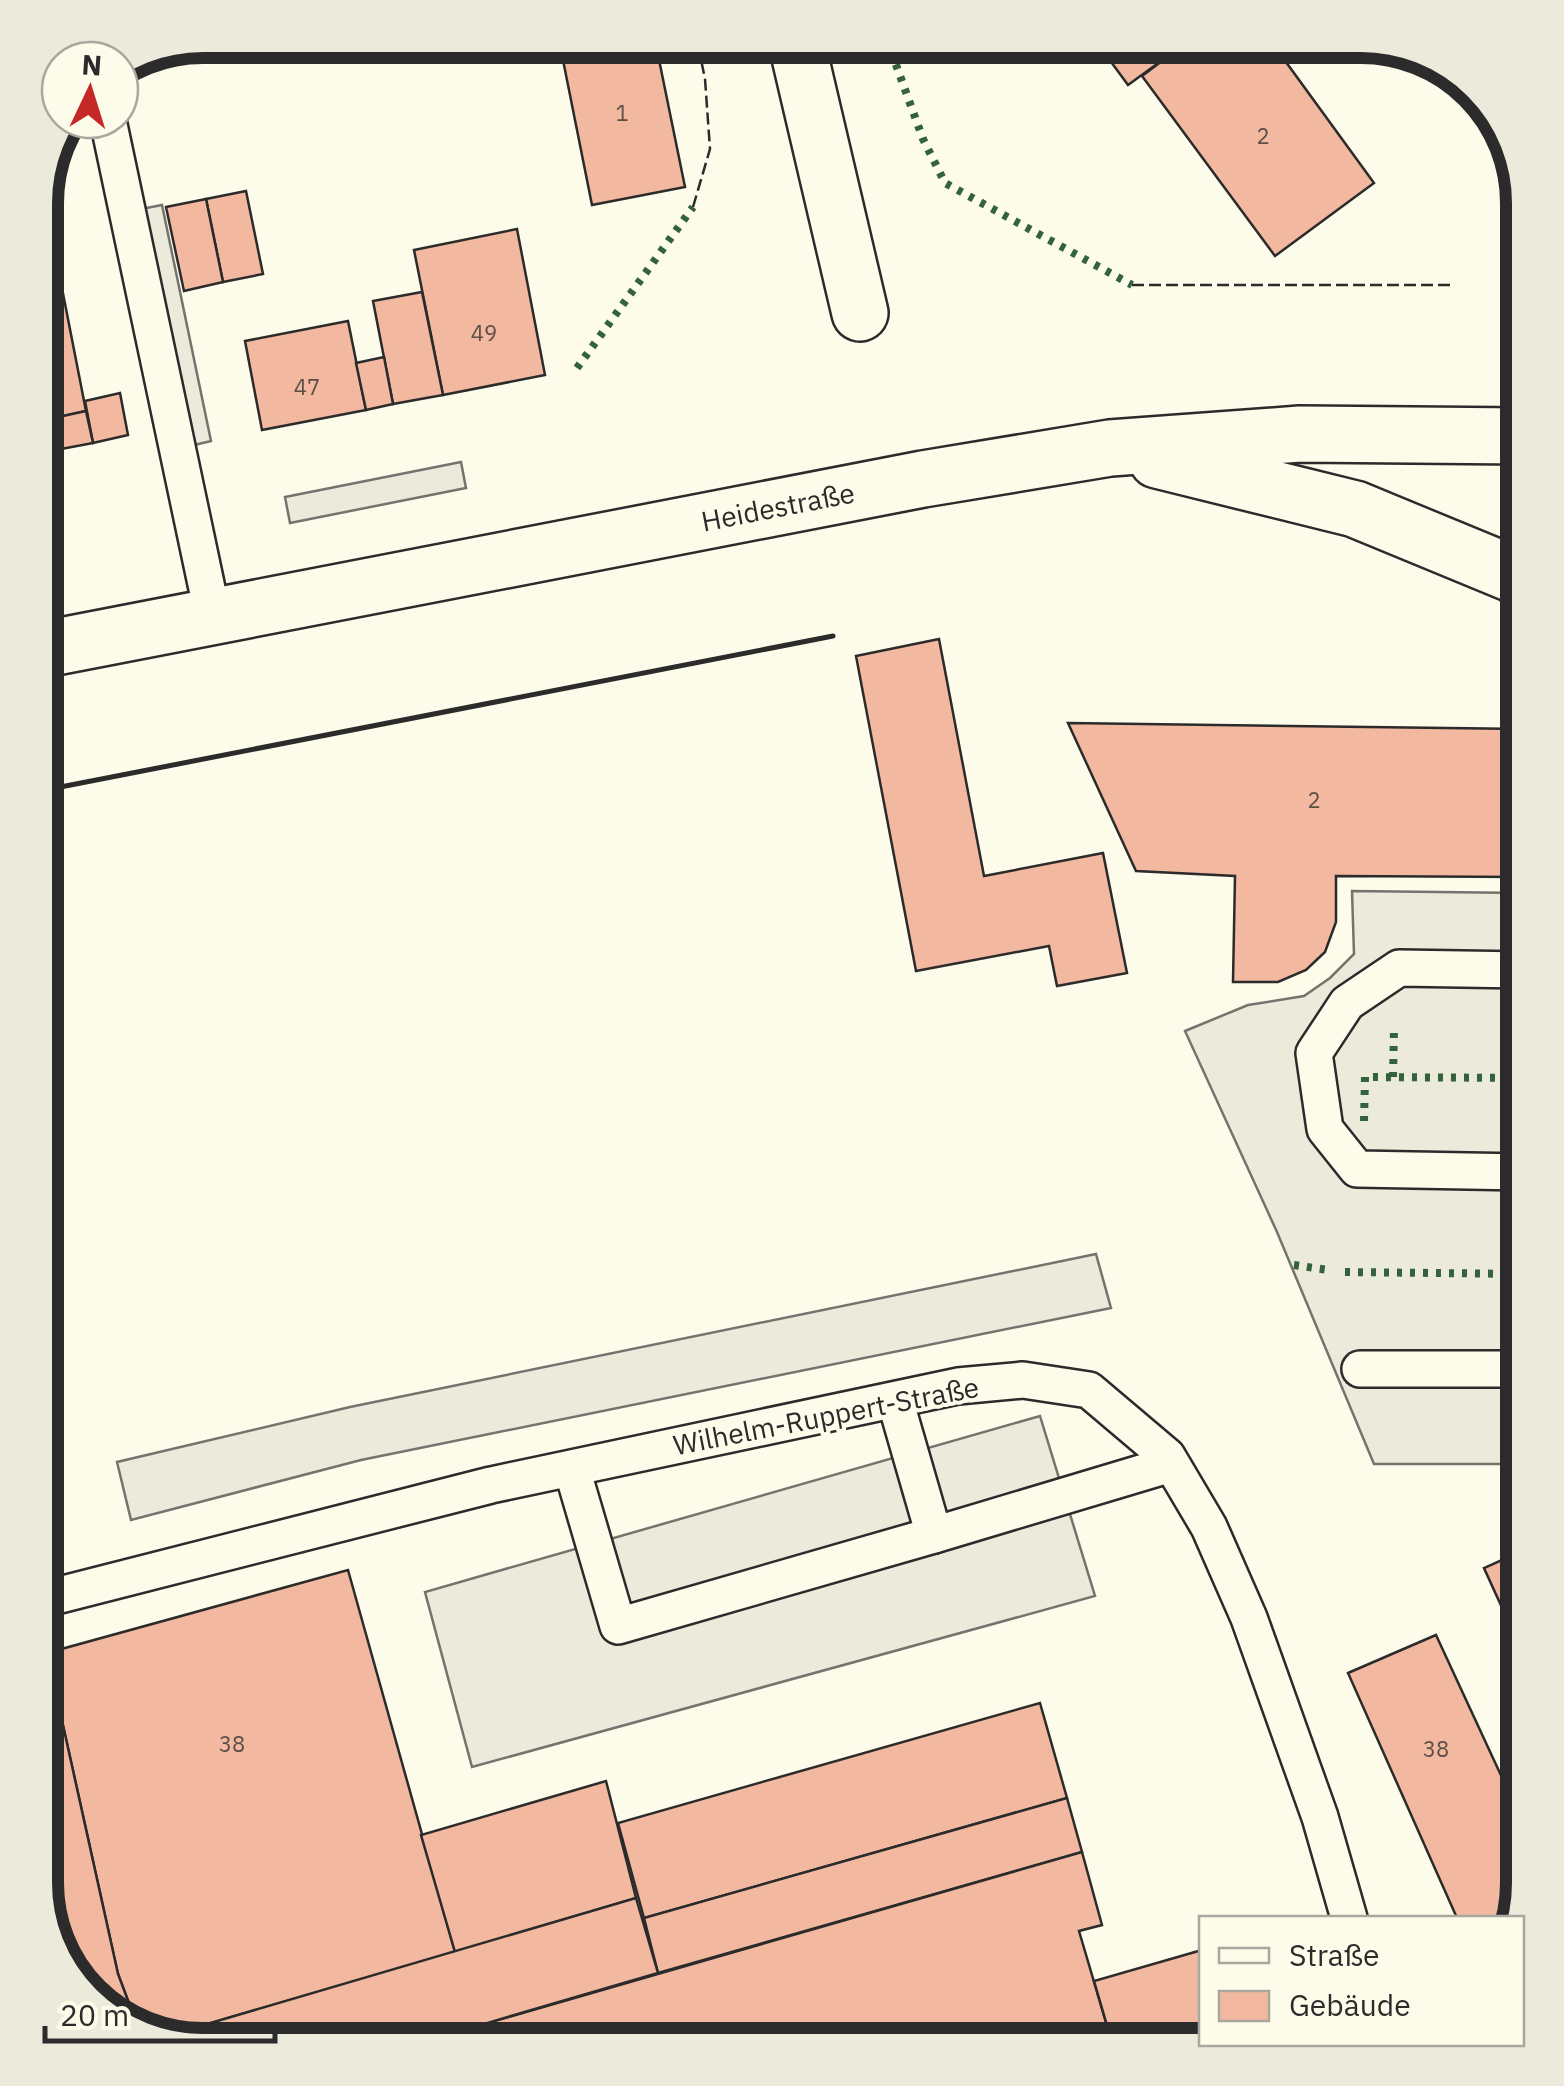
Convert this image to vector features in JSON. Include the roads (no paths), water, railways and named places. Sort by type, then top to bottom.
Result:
[{"type":"main road","points":[[800,58],[860,314]]},
{"type":"main road","name":"Heidestraße","points":[[58,647],[924,479],[1110,448],[1300,434],[1506,436]]},
{"type":"main road","points":[[1110,448],[1355,509],[1506,572]]},
{"type":"lane","points":[[112,140],[213,617]]},
{"type":"lane","points":[[1506,970],[1399,968],[1347,1003],[1314,1053],[1325,1128],[1358,1170],[1506,1172]]},
{"type":"lane","points":[[1360,1369],[1506,1369]]},
{"type":"lane","name":"Wilhelm-Ruppert-Straße","points":[[58,1595],[491,1485],[958,1386],[1023,1380],[1090,1390],[1167,1456],[1208,1527],[1250,1618],[1320,1817],[1348,1916]]},
{"type":"lane","points":[[895,1400],[934,1535]]},
{"type":"lane","points":[[572,1468],[618,1626],[1172,1464]]}]
